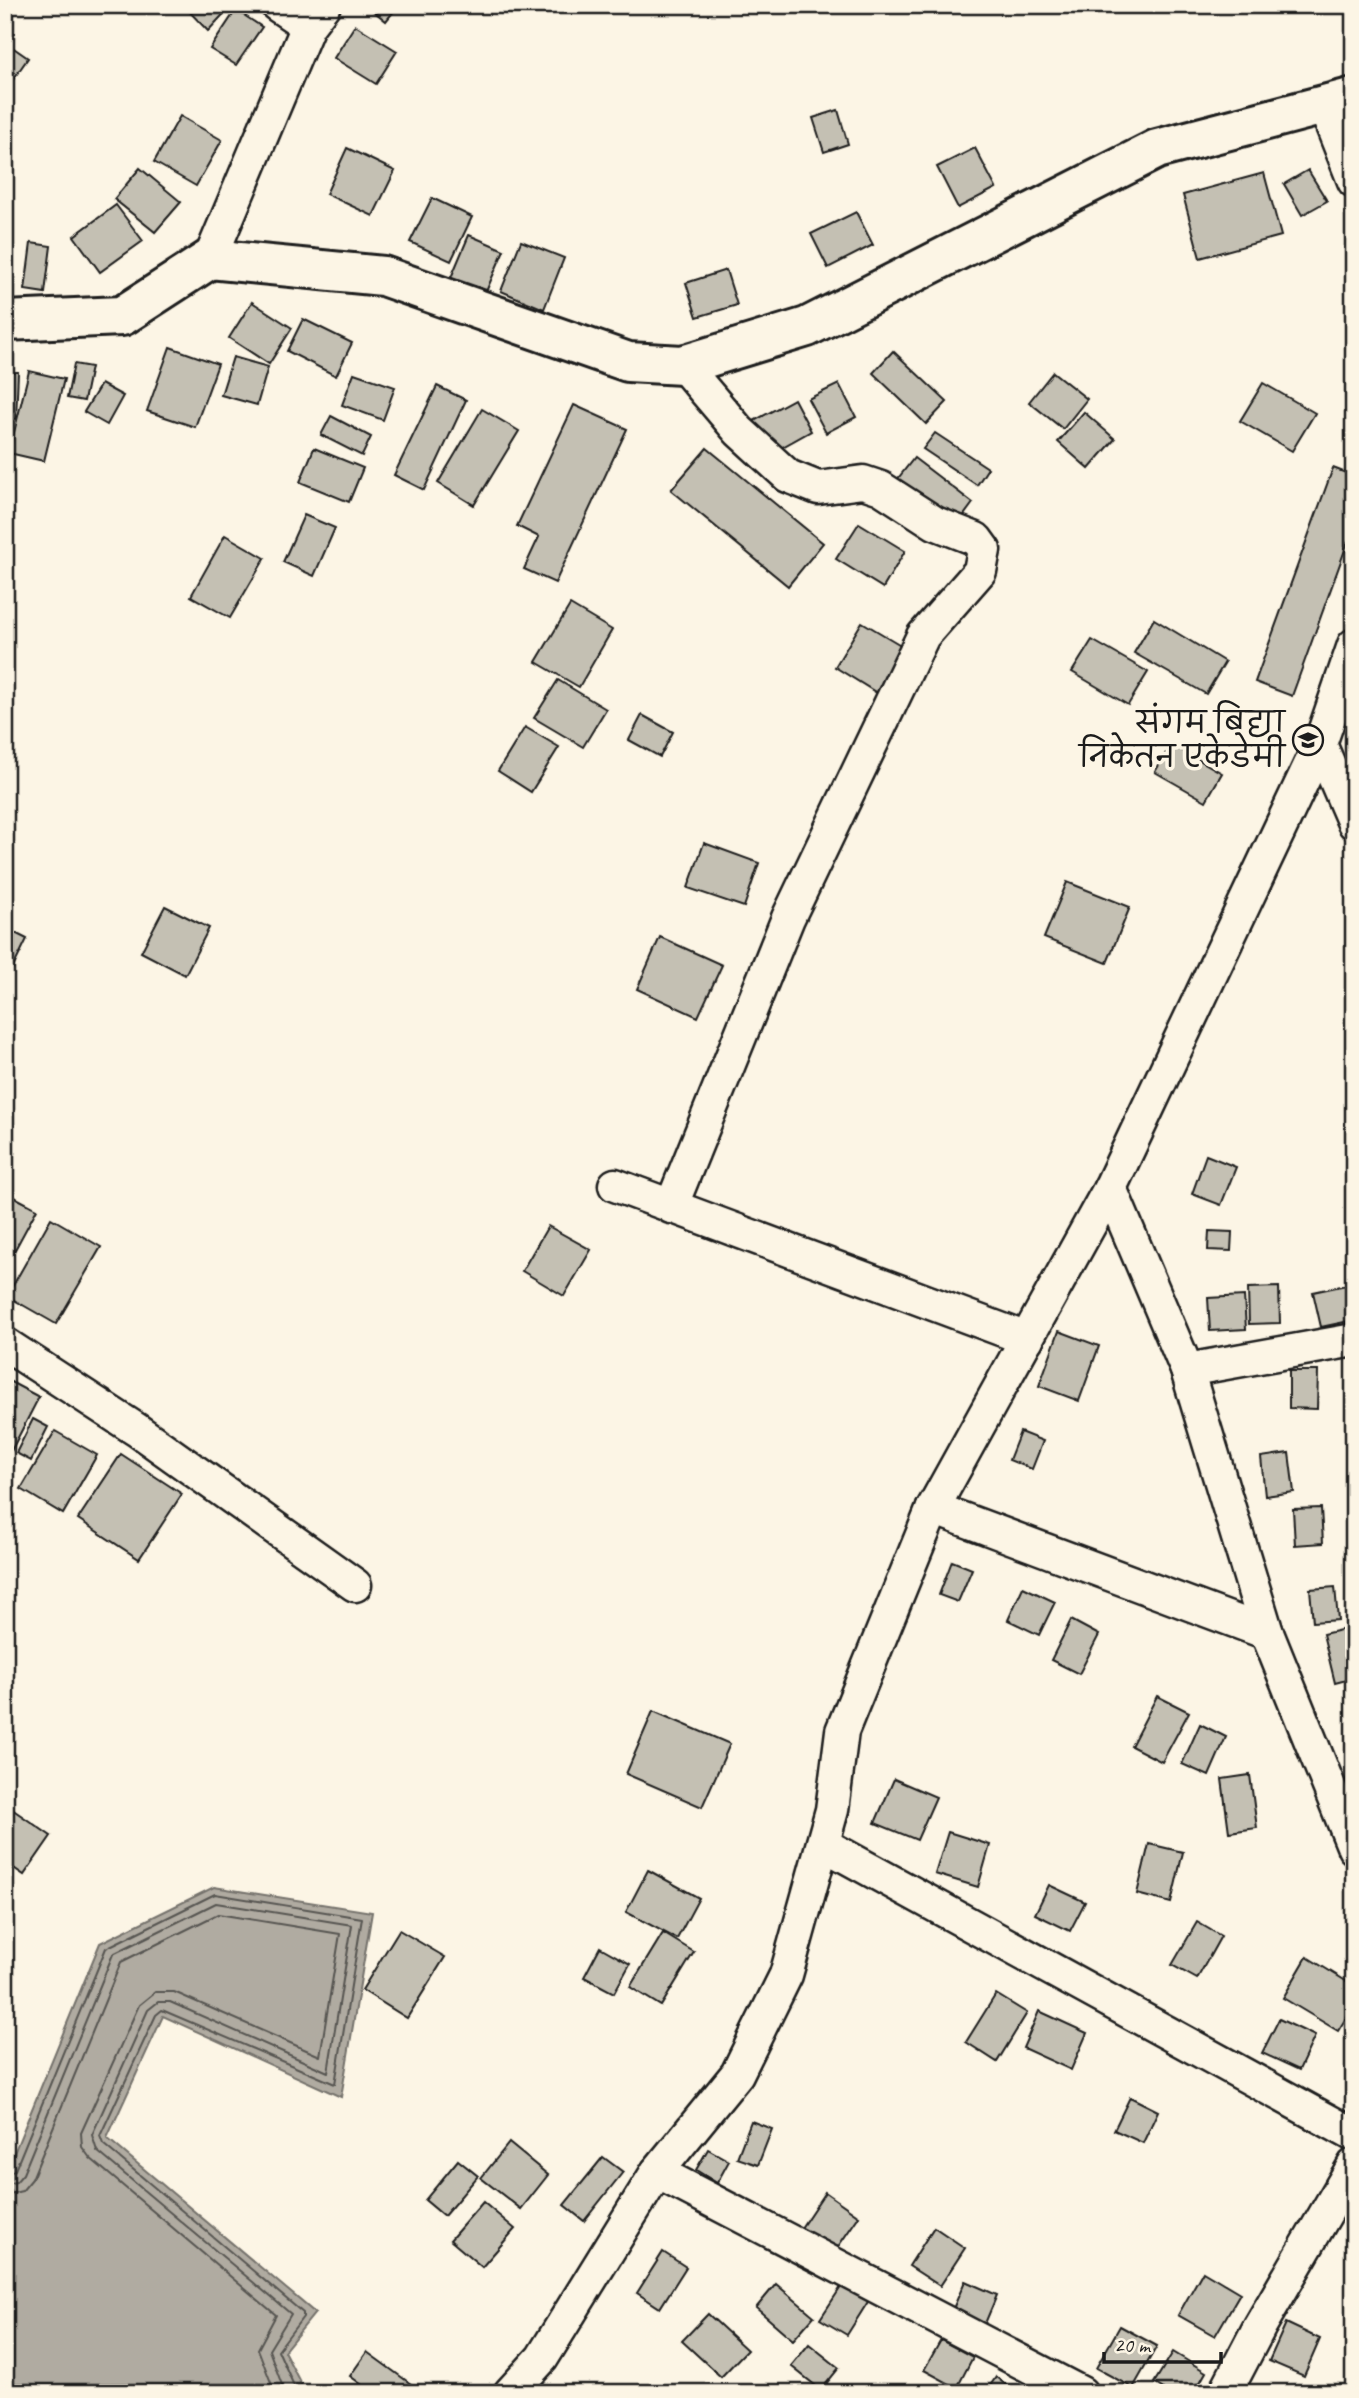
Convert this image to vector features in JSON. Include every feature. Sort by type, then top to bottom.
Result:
[{"type":"street","points":[[5,321],[122,316],[211,259],[316,16],[277,5]]},
{"type":"street","points":[[211,259],[383,276],[628,362],[683,365],[807,327],[1157,149],[1338,100],[1354,181]]},
{"type":"street","points":[[671,1206],[806,881],[923,636],[980,571],[984,550],[976,539],[935,523],[872,485],[863,482],[818,488],[788,476],[739,431],[683,365]]},
{"type":"street","points":[[510,2393],[542,2358],[657,2172],[737,2074],[786,1975],[832,1810],[842,1731],[933,1508],[1110,1188],[1320,744],[1354,645]]},
{"type":"street","points":[[1320,744],[1354,823]]},
{"type":"street","points":[[615,1185],[1027,1339]]},
{"type":"street","points":[[1110,1188],[1187,1370],[1266,1633],[1354,1848]]},
{"type":"street","points":[[1187,1370],[1354,1340]]},
{"type":"street","points":[[5,1344],[137,1430],[355,1585]]},
{"type":"street","points":[[933,1508],[1266,1633]]},
{"type":"street","points":[[823,1844],[1354,2135]]},
{"type":"street","points":[[1225,2393],[1260,2326],[1354,2165]]},
{"type":"street","points":[[657,2172],[1081,2393]]},
{"type":"water","points":[[214,1887],[372,1912],[341,2097],[163,2016],[107,2138],[315,2313],[284,2351],[302,2386],[301,2393],[5,2393],[5,2175],[100,1943]]},
{"type":"building","points":[[183,5],[229,5],[230,7],[208,31]]},
{"type":"building","points":[[366,5],[399,5],[386,21]]},
{"type":"building","points":[[236,10],[262,27],[236,65],[210,49]]},
{"type":"building","points":[[355,25],[397,51],[376,84],[334,58]]},
{"type":"building","points":[[5,42],[28,58],[12,81],[5,77]]},
{"type":"building","points":[[838,110],[848,144],[824,152],[813,118]]},
{"type":"building","points":[[180,116],[222,140],[196,186],[154,162]]},
{"type":"building","points":[[347,148],[395,171],[373,216],[326,194]]},
{"type":"building","points":[[975,148],[996,188],[958,208],[937,167]]},
{"type":"building","points":[[140,168],[181,202],[155,232],[114,199]]},
{"type":"building","points":[[1308,170],[1327,201],[1302,215],[1284,184]]},
{"type":"building","points":[[1264,173],[1281,236],[1200,258],[1183,195]]},
{"type":"building","points":[[432,198],[472,217],[451,261],[410,242]]},
{"type":"building","points":[[116,205],[143,241],[100,272],[74,236]]},
{"type":"building","points":[[856,212],[873,245],[828,268],[811,234]]},
{"type":"building","points":[[469,235],[504,250],[485,294],[450,280]]},
{"type":"building","points":[[521,241],[564,258],[544,309],[501,291]]},
{"type":"building","points":[[31,243],[51,246],[45,293],[25,290]]},
{"type":"building","points":[[726,270],[737,305],[697,317],[686,283]]},
{"type":"building","points":[[252,302],[292,328],[269,364],[229,338]]},
{"type":"building","points":[[303,319],[352,343],[336,376],[287,351]]},
{"type":"building","points":[[170,347],[218,364],[195,427],[147,411]]},
{"type":"building","points":[[893,351],[947,402],[926,424],[873,373]]},
{"type":"building","points":[[233,357],[268,367],[257,405],[221,395]]},
{"type":"building","points":[[74,364],[91,367],[84,401],[67,398]]},
{"type":"building","points":[[29,371],[64,379],[44,461],[9,453]]},
{"type":"building","points":[[5,372],[18,372],[16,419],[5,419]]},
{"type":"building","points":[[1053,372],[1087,399],[1063,429],[1029,402]]},
{"type":"building","points":[[354,373],[395,387],[383,420],[342,405]]},
{"type":"building","points":[[1263,383],[1315,413],[1292,451],[1240,421]]},
{"type":"building","points":[[101,384],[123,396],[107,425],[84,412]]},
{"type":"building","points":[[839,384],[856,417],[826,433],[808,399]]},
{"type":"building","points":[[437,386],[466,400],[424,490],[394,475]]},
{"type":"building","points":[[794,399],[811,431],[770,454],[752,422]]},
{"type":"building","points":[[574,405],[627,429],[555,583],[524,569],[539,537],[517,526]]},
{"type":"building","points":[[482,409],[519,431],[474,505],[438,483]]},
{"type":"building","points":[[1084,412],[1115,439],[1089,469],[1058,442]]},
{"type":"building","points":[[331,416],[371,437],[362,456],[321,435]]},
{"type":"building","points":[[935,433],[988,468],[977,485],[923,449]]},
{"type":"building","points":[[314,448],[363,468],[349,502],[300,482]]},
{"type":"building","points":[[707,448],[823,543],[788,586],[671,490]]},
{"type":"building","points":[[914,458],[973,503],[956,526],[896,481]]},
{"type":"building","points":[[1333,468],[1354,476],[1354,525],[1292,696],[1255,682]]},
{"type":"building","points":[[304,515],[335,528],[314,576],[283,562]]},
{"type":"building","points":[[859,523],[905,551],[883,588],[836,559]]},
{"type":"building","points":[[225,535],[265,558],[230,618],[191,596]]},
{"type":"building","points":[[570,605],[612,630],[579,687],[536,662]]},
{"type":"building","points":[[1154,619],[1225,662],[1206,694],[1134,653]]},
{"type":"building","points":[[862,622],[904,647],[877,693],[835,667]]},
{"type":"building","points":[[1092,640],[1148,672],[1128,705],[1072,672]]},
{"type":"building","points":[[558,680],[606,709],[583,747],[534,718]]},
{"type":"building","points":[[642,715],[673,732],[660,757],[629,740]]},
{"type":"building","points":[[525,727],[559,747],[531,792],[498,771]]},
{"type":"building","points":[[1171,744],[1222,773],[1206,801],[1155,772]]},
{"type":"building","points":[[704,843],[759,863],[744,907],[688,888]]},
{"type":"building","points":[[1067,882],[1130,907],[1107,963],[1044,938]]},
{"type":"building","points":[[165,906],[209,928],[185,975],[141,952]]},
{"type":"building","points":[[5,928],[27,939],[5,984]]},
{"type":"building","points":[[660,937],[722,965],[698,1017],[637,989]]},
{"type":"building","points":[[1206,1155],[1236,1167],[1221,1205],[1192,1194]]},
{"type":"building","points":[[5,1192],[37,1209],[5,1268]]},
{"type":"building","points":[[51,1218],[101,1247],[56,1324],[7,1296]]},
{"type":"building","points":[[548,1226],[591,1250],[564,1296],[522,1271]]},
{"type":"building","points":[[1209,1231],[1232,1232],[1231,1251],[1208,1250]]},
{"type":"building","points":[[1346,1285],[1354,1320],[1321,1327],[1313,1292]]},
{"type":"building","points":[[1279,1287],[1280,1323],[1249,1324],[1248,1288]]},
{"type":"building","points":[[1244,1296],[1246,1329],[1210,1331],[1208,1298]]},
{"type":"building","points":[[1059,1331],[1099,1346],[1079,1401],[1039,1386]]},
{"type":"building","points":[[1289,1371],[1318,1371],[1317,1409],[1289,1408]]},
{"type":"building","points":[[5,1379],[39,1397],[10,1453],[5,1450]]},
{"type":"building","points":[[33,1419],[48,1427],[31,1461],[16,1453]]},
{"type":"building","points":[[55,1431],[97,1455],[63,1514],[21,1489]]},
{"type":"building","points":[[1020,1432],[1043,1441],[1032,1469],[1009,1460]]},
{"type":"building","points":[[1289,1453],[1294,1492],[1265,1496],[1261,1457]]},
{"type":"building","points":[[121,1454],[182,1494],[139,1559],[78,1519]]},
{"type":"building","points":[[1321,1508],[1323,1543],[1295,1545],[1293,1509]]},
{"type":"building","points":[[952,1561],[972,1569],[958,1602],[939,1595]]},
{"type":"building","points":[[1023,1587],[1055,1602],[1039,1635],[1008,1620]]},
{"type":"building","points":[[1335,1587],[1338,1620],[1313,1622],[1310,1589]]},
{"type":"building","points":[[1071,1620],[1099,1635],[1079,1674],[1051,1660]]},
{"type":"building","points":[[1354,1627],[1354,1678],[1335,1683],[1323,1634]]},
{"type":"building","points":[[1157,1696],[1189,1712],[1162,1762],[1131,1746]]},
{"type":"building","points":[[653,1711],[730,1744],[702,1807],[626,1774]]},
{"type":"building","points":[[1200,1724],[1226,1737],[1209,1776],[1182,1764]]},
{"type":"building","points":[[1250,1775],[1257,1828],[1229,1832],[1222,1779]]},
{"type":"building","points":[[894,1779],[936,1797],[917,1840],[875,1823]]},
{"type":"building","points":[[9,1807],[51,1836],[24,1875],[5,1862],[5,1813]]},
{"type":"building","points":[[948,1832],[990,1845],[978,1887],[935,1874]]},
{"type":"building","points":[[1149,1844],[1183,1852],[1171,1903],[1137,1894]]},
{"type":"building","points":[[648,1870],[699,1898],[677,1939],[626,1912]]},
{"type":"building","points":[[1049,1885],[1085,1902],[1070,1931],[1035,1914]]},
{"type":"building","points":[[1197,1922],[1221,1936],[1197,1979],[1172,1965]]},
{"type":"building","points":[[399,1930],[445,1957],[407,2018],[362,1990]]},
{"type":"building","points":[[663,1933],[694,1952],[661,2006],[630,1987]]},
{"type":"building","points":[[600,1947],[630,1964],[614,1993],[584,1977]]},
{"type":"building","points":[[1307,1957],[1354,1986],[1354,2005],[1338,2031],[1283,1998]]},
{"type":"building","points":[[996,1994],[1027,2013],[997,2062],[966,2042]]},
{"type":"building","points":[[1039,2011],[1087,2033],[1071,2070],[1023,2048]]},
{"type":"building","points":[[1279,2019],[1315,2036],[1299,2070],[1262,2053]]},
{"type":"building","points":[[1130,2097],[1158,2111],[1143,2143],[1114,2130]]},
{"type":"building","points":[[751,2121],[772,2129],[758,2165],[737,2158]]},
{"type":"building","points":[[509,2143],[548,2175],[521,2209],[481,2178]]},
{"type":"building","points":[[708,2149],[729,2161],[717,2183],[696,2170]]},
{"type":"building","points":[[603,2157],[623,2172],[584,2221],[564,2205]]},
{"type":"building","points":[[458,2160],[478,2176],[444,2216],[425,2200]]},
{"type":"building","points":[[825,2192],[859,2216],[835,2251],[801,2228]]},
{"type":"building","points":[[483,2202],[515,2229],[482,2267],[450,2240]]},
{"type":"building","points":[[934,2227],[965,2248],[940,2286],[909,2266]]},
{"type":"building","points":[[663,2252],[686,2267],[660,2308],[637,2293]]},
{"type":"building","points":[[1203,2271],[1240,2293],[1215,2336],[1178,2315]]},
{"type":"building","points":[[965,2281],[997,2295],[984,2326],[952,2311]]},
{"type":"building","points":[[776,2284],[814,2316],[793,2340],[756,2308]]},
{"type":"building","points":[[843,2284],[869,2300],[847,2335],[820,2319]]},
{"type":"building","points":[[708,2314],[747,2350],[721,2377],[682,2341]]},
{"type":"building","points":[[1286,2323],[1320,2339],[1304,2376],[1269,2361]]},
{"type":"building","points":[[1120,2326],[1157,2346],[1133,2388],[1096,2368]]},
{"type":"building","points":[[941,2340],[973,2357],[957,2388],[924,2370]]},
{"type":"building","points":[[809,2344],[839,2368],[821,2390],[791,2366]]},
{"type":"building","points":[[367,2352],[422,2392],[373,2393],[350,2376]]},
{"type":"building","points":[[1173,2352],[1206,2372],[1194,2393],[1170,2393],[1154,2383]]},
{"type":"building","points":[[996,2377],[1016,2393],[985,2393]]},
{"type":"place","name":"संगम बिद्या निकेतन एकेडेमी","points":[[1308,740]]}]
